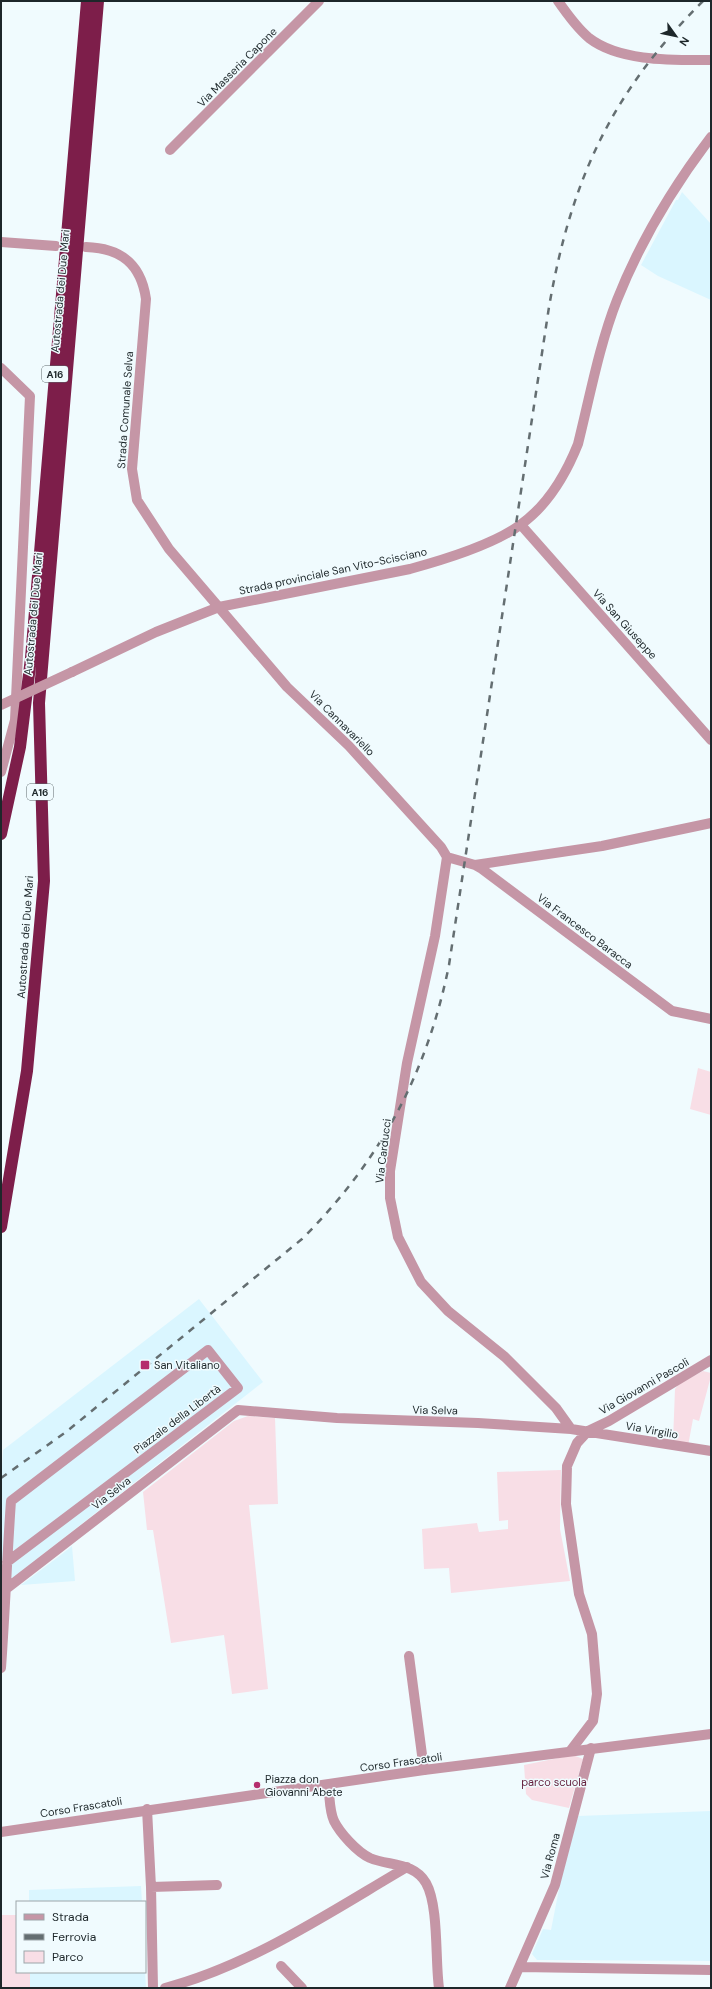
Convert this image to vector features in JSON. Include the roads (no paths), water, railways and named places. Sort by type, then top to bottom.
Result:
[{"type":"highway","name":"Autostrada dei Due Mari","points":[[1,834],[20,747],[31,658],[86,1]]},
{"type":"highway","name":"Autostrada dei Due Mari","points":[[1,1227],[27,1071],[44,881],[39,703],[98,1]]},
{"type":"street","name":"Via Masseria Capone","points":[[170,150],[319,1]]},
{"type":"street","points":[[558,1],[573,22],[589,38],[600,45],[641,57],[675,60],[711,60]]},
{"type":"street","name":"Strada provinciale San Vito-Scisciano","points":[[1,706],[156,632],[219,607],[435,563],[499,537],[521,525],[548,496],[571,461],[578,444],[606,332],[630,269],[668,200],[711,138]]},
{"type":"street","points":[[1,242],[56,246]]},
{"type":"street","name":"Strada Comunale Selva","points":[[86,247],[106,250],[120,255],[133,264],[144,286],[146,299],[132,469],[133,484],[137,500],[169,549],[219,607]]},
{"type":"street","points":[[1,368],[30,396],[16,720],[1,772]]},
{"type":"street","name":"Via San Giuseppe","points":[[521,525],[711,740]]},
{"type":"street","name":"Via Cannavariello","points":[[219,607],[287,687],[333,730],[385,785],[441,847],[447,857]]},
{"type":"street","points":[[475,865],[602,846],[711,823]]},
{"type":"street","name":"Via Francesco Baracca","points":[[447,857],[475,865],[506,886],[672,1011],[711,1019]]},
{"type":"street","name":"Via Carducci","points":[[447,857],[435,936],[407,1063],[390,1170],[390,1198],[398,1237],[421,1282],[448,1311],[505,1357],[556,1408],[571,1429]]},
{"type":"street","name":"Piazzale della Libertà","points":[[208,1350],[238,1388],[7,1562],[11,1501],[208,1350]]},
{"type":"street","name":"Via Giovanni Pascoli","points":[[588,1431],[609,1421],[711,1360]]},
{"type":"street","name":"Via Selva","points":[[6,1589],[238,1410],[337,1418],[478,1423],[588,1431]]},
{"type":"street","points":[[569,1751],[593,1721],[597,1694],[592,1634],[579,1594],[566,1504],[567,1466],[577,1443],[588,1431]]},
{"type":"street","name":"Via Virgilio","points":[[588,1431],[711,1451]]},
{"type":"street","points":[[1,1668],[7,1562]]},
{"type":"street","points":[[409,1656],[424,1770]]},
{"type":"street","name":"Corso Frascatoli","points":[[1,1832],[147,1809],[328,1785],[424,1770],[711,1734]]},
{"type":"street","name":"Via Roma","points":[[510,1988],[555,1885],[591,1748]]},
{"type":"street","points":[[328,1785],[335,1822],[360,1851],[375,1859],[407,1867],[422,1877],[431,1895],[439,1988]]},
{"type":"street","points":[[147,1809],[151,1886],[153,1988]]},
{"type":"street","points":[[165,1988],[204,1975],[264,1948],[407,1867]]},
{"type":"street","points":[[151,1886],[217,1885]]},
{"type":"street","points":[[281,1966],[302,1988]]},
{"type":"street","points":[[520,1967],[711,1970]]},
{"type":"railway","points":[[1,1478],[66,1432],[302,1239],[355,1179],[377,1147],[396,1114],[413,1079],[428,1043],[440,1005],[449,965],[549,307],[558,261],[569,219],[583,179],[600,141],[620,105],[643,70],[671,35],[703,1]]},
{"type":"place","name":"San Vitaliano","points":[[145,1365]]},
{"type":"place","name":"Piazza don Giovanni Abete","points":[[257,1785]]},
{"type":"park label","name":"parco scuola","points":[[554,1782]]}]
